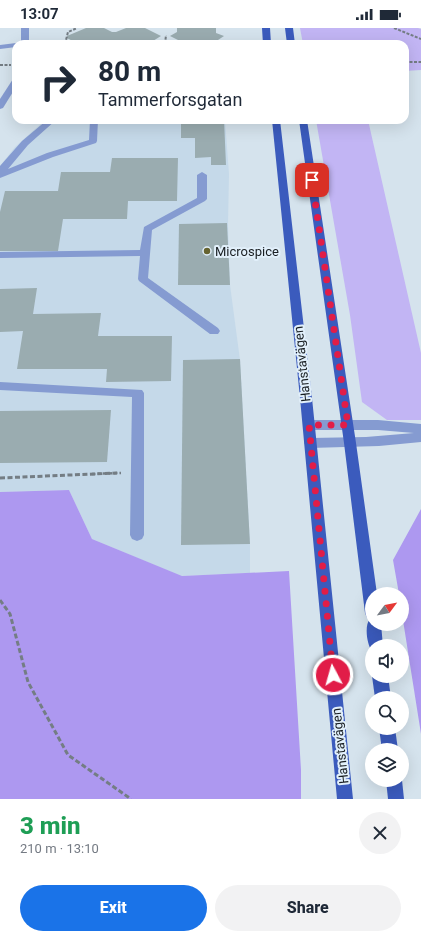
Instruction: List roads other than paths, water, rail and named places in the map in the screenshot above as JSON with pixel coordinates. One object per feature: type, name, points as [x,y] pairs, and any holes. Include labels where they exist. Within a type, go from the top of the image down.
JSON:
[{"type":"main road","points":[[266,28],[267,40]]},
{"type":"main road","points":[[289,28],[290,40]]},
{"type":"main road","name":"Hanstavägen","points":[[276,124],[309,425],[345,799]]},
{"type":"main road","points":[[304,124],[348,425],[369,587]]},
{"type":"main road","points":[[395,787],[396,799]]},
{"type":"street","points":[[25,40],[26,28]]},
{"type":"street","points":[[0,47],[12,46]]},
{"type":"street","points":[[0,106],[12,86]]},
{"type":"street","points":[[0,174],[25,143],[47,124]]},
{"type":"street","points":[[0,174],[93,141],[94,124]]},
{"type":"street","points":[[202,175],[202,199],[147,229],[143,279],[214,331]]},
{"type":"street","points":[[0,256],[145,253]]},
{"type":"street","points":[[0,386],[138,393],[137,535]]},
{"type":"street","points":[[309,425],[378,425],[421,429]]},
{"type":"street","points":[[310,443],[350,443],[403,440],[421,437]]},
{"type":"place","name":"Microspice","points":[[207,251]]}]
